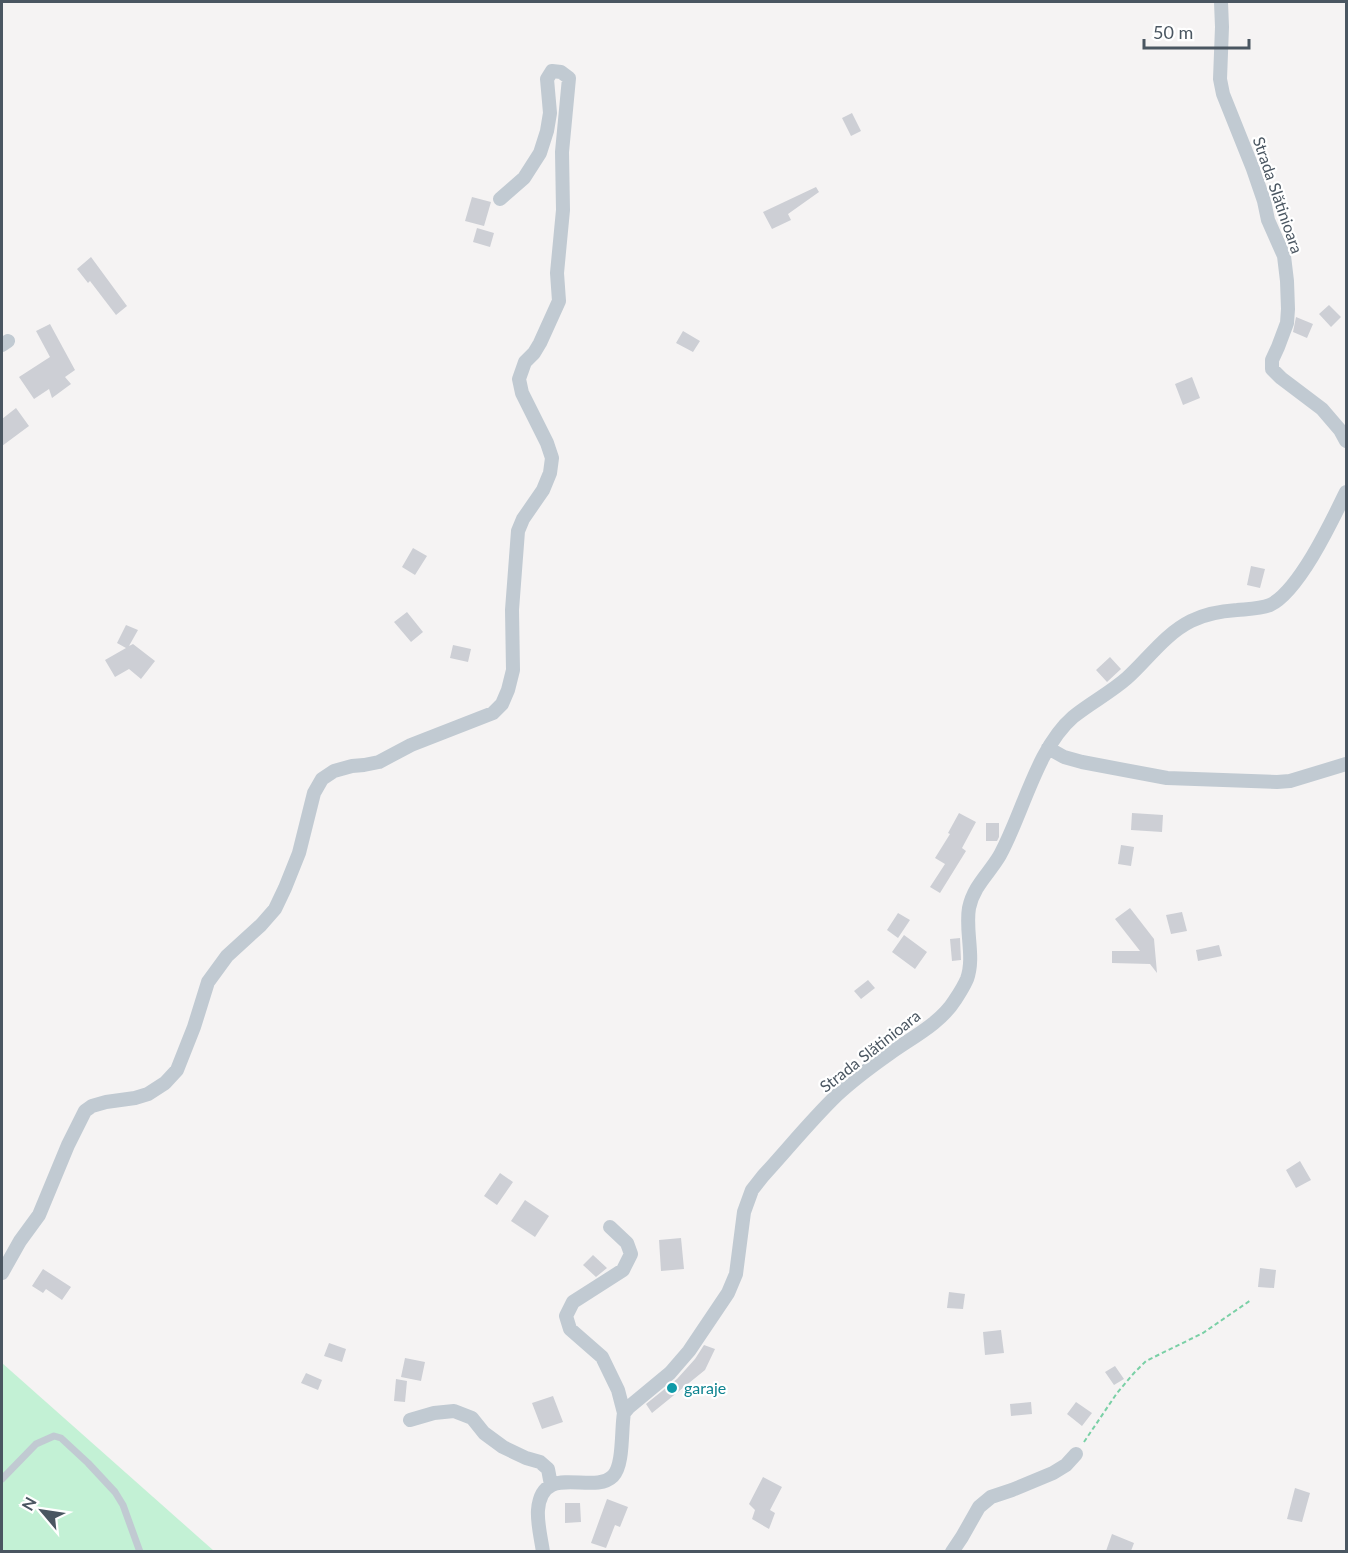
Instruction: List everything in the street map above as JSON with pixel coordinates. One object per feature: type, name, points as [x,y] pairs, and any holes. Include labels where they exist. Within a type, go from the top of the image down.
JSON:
[{"type":"street","name":"Strada Slătinioara","points":[[1221,2],[1220,79],[1223,94],[1253,169],[1268,220],[1284,256],[1287,281],[1287,322],[1272,360],[1272,369],[1322,409],[1347,441]]},
{"type":"street","points":[[2,1273],[20,1241],[39,1215],[85,1111],[92,1106],[106,1102],[148,1094],[165,1083],[177,1070],[208,982],[227,956],[275,909],[299,853],[314,793],[322,779],[334,771],[379,762],[411,745],[493,713],[508,690],[513,670],[512,610],[518,531],[523,519],[543,490],[550,473],[552,458],[522,393],[519,379],[525,362],[540,343],[559,301],[557,273],[563,210],[562,152],[569,78],[561,72],[552,71],[547,79],[550,113],[540,153],[524,178],[500,199]]},
{"type":"street","name":"Strada Slătinioara","points":[[624,1413],[670,1373],[689,1352],[728,1293],[736,1274],[744,1212],[752,1190],[763,1176],[837,1095],[889,1054],[916,1037],[953,1003],[967,979],[970,958],[969,911],[973,895],[998,858],[1048,748],[1058,733],[1073,717],[1126,679],[1171,634],[1191,621],[1212,613],[1270,605],[1286,593],[1305,568],[1347,492]]},
{"type":"street","points":[[1048,748],[1064,757],[1082,762],[1167,778],[1284,781],[1347,764]]},
{"type":"street","points":[[543,1551],[538,1510],[542,1495],[551,1485],[560,1482],[601,1483],[613,1476],[619,1465],[624,1413],[618,1390],[602,1358],[570,1329],[566,1316],[573,1302],[623,1270],[631,1254],[627,1243],[610,1227]]},
{"type":"street","points":[[410,1420],[434,1413],[454,1411],[472,1418],[484,1433],[503,1447],[540,1462],[548,1469],[551,1485]]},
{"type":"street","points":[[958,1551],[979,1508],[991,1497],[1053,1473],[1066,1465],[1076,1454]]},
{"type":"lane","points":[[2,1479],[36,1444],[54,1436],[61,1438],[115,1492],[123,1505],[140,1551]]},
{"type":"path","points":[[1076,1454],[1117,1393],[1146,1361],[1203,1333],[1251,1300]]},
{"type":"green space","points":[[2,1363],[214,1551],[2,1551]]},
{"type":"building","points":[[852,113],[861,131],[851,136],[842,118]]},
{"type":"building","points":[[816,187],[819,192],[788,214],[791,220],[772,229],[763,212]]},
{"type":"building","points":[[472,197],[491,202],[484,226],[465,221]]},
{"type":"building","points":[[477,228],[494,233],[490,247],[473,242]]},
{"type":"building","points":[[91,257],[127,306],[116,315],[90,281],[88,283],[77,269]]},
{"type":"building","points":[[1329,305],[1341,317],[1331,327],[1319,314]]},
{"type":"building","points":[[1296,317],[1313,324],[1307,338],[1293,332]]},
{"type":"building","points":[[50,324],[75,370],[65,377],[71,384],[52,398],[49,389],[34,399],[19,377],[50,357],[36,331]]},
{"type":"building","points":[[683,331],[700,341],[693,352],[676,343]]},
{"type":"building","points":[[1192,377],[1200,398],[1183,405],[1175,384]]},
{"type":"building","points":[[16,408],[29,426],[2,446],[2,419]]},
{"type":"building","points":[[413,548],[427,556],[415,575],[402,567]]},
{"type":"building","points":[[1251,566],[1265,569],[1260,588],[1247,585]]},
{"type":"building","points":[[407,612],[423,632],[411,642],[394,622]]},
{"type":"building","points":[[126,625],[138,630],[129,646],[133,644],[155,661],[141,679],[129,669],[115,677],[105,660],[126,648],[117,643]]},
{"type":"building","points":[[453,645],[471,649],[468,662],[450,658]]},
{"type":"building","points":[[1110,657],[1121,669],[1107,682],[1096,670]]},
{"type":"building","points":[[959,813],[976,822],[962,848],[966,851],[940,893],[930,887],[945,864],[935,858],[950,834],[948,833]]},
{"type":"building","points":[[1132,813],[1163,815],[1162,832],[1131,830]]},
{"type":"building","points":[[986,823],[999,823],[997,841],[986,841]]},
{"type":"building","points":[[1121,845],[1134,847],[1131,866],[1118,864]]},
{"type":"building","points":[[1130,908],[1154,939],[1157,973],[1150,964],[1112,963],[1112,951],[1140,951],[1115,919]]},
{"type":"building","points":[[1182,912],[1187,931],[1171,934],[1166,915]]},
{"type":"building","points":[[898,913],[910,920],[898,938],[887,930]]},
{"type":"building","points":[[904,935],[927,952],[915,969],[892,952]]},
{"type":"building","points":[[960,938],[961,960],[952,961],[950,939]]},
{"type":"building","points":[[1219,945],[1222,956],[1198,961],[1196,950]]},
{"type":"building","points":[[868,980],[875,988],[861,999],[854,991]]},
{"type":"building","points":[[1300,1161],[1311,1180],[1296,1188],[1286,1170]]},
{"type":"building","points":[[500,1173],[513,1182],[497,1205],[484,1196]]},
{"type":"building","points":[[525,1200],[549,1216],[535,1237],[511,1221]]},
{"type":"building","points":[[681,1238],[684,1269],[661,1271],[659,1240]]},
{"type":"building","points":[[593,1255],[607,1268],[596,1277],[583,1265]]},
{"type":"building","points":[[1260,1268],[1276,1270],[1274,1288],[1258,1287]]},
{"type":"building","points":[[43,1269],[71,1287],[62,1300],[46,1289],[43,1293],[32,1286]]},
{"type":"building","points":[[949,1292],[965,1294],[963,1309],[947,1308]]},
{"type":"building","points":[[1001,1330],[1004,1353],[985,1355],[983,1332]]},
{"type":"building","points":[[329,1343],[346,1349],[342,1362],[324,1356]]},
{"type":"building","name":"garaje","points":[[704,1345],[715,1349],[705,1370],[652,1413],[646,1404],[677,1379]]},
{"type":"building","points":[[405,1358],[425,1362],[421,1381],[401,1377]]},
{"type":"building","points":[[1115,1366],[1124,1379],[1114,1385],[1105,1372]]},
{"type":"building","points":[[306,1373],[322,1380],[318,1390],[301,1383]]},
{"type":"building","points":[[396,1379],[407,1381],[405,1402],[394,1401]]},
{"type":"building","points":[[553,1396],[563,1422],[542,1429],[532,1403]]},
{"type":"building","points":[[1031,1402],[1032,1414],[1011,1416],[1010,1404]]},
{"type":"building","points":[[1076,1402],[1092,1413],[1082,1426],[1067,1414]]},
{"type":"building","points":[[763,1477],[782,1487],[770,1510],[775,1513],[769,1529],[752,1519],[755,1510],[749,1504]]},
{"type":"building","points":[[1295,1488],[1310,1493],[1302,1522],[1287,1519]]},
{"type":"building","points":[[607,1499],[628,1507],[620,1527],[615,1525],[606,1548],[591,1543]]},
{"type":"building","points":[[565,1503],[580,1503],[581,1522],[565,1523]]},
{"type":"building","points":[[1112,1534],[1134,1543],[1131,1551],[1106,1551]]},
{"type":"place","name":"garaje","points":[[672,1388]]}]
